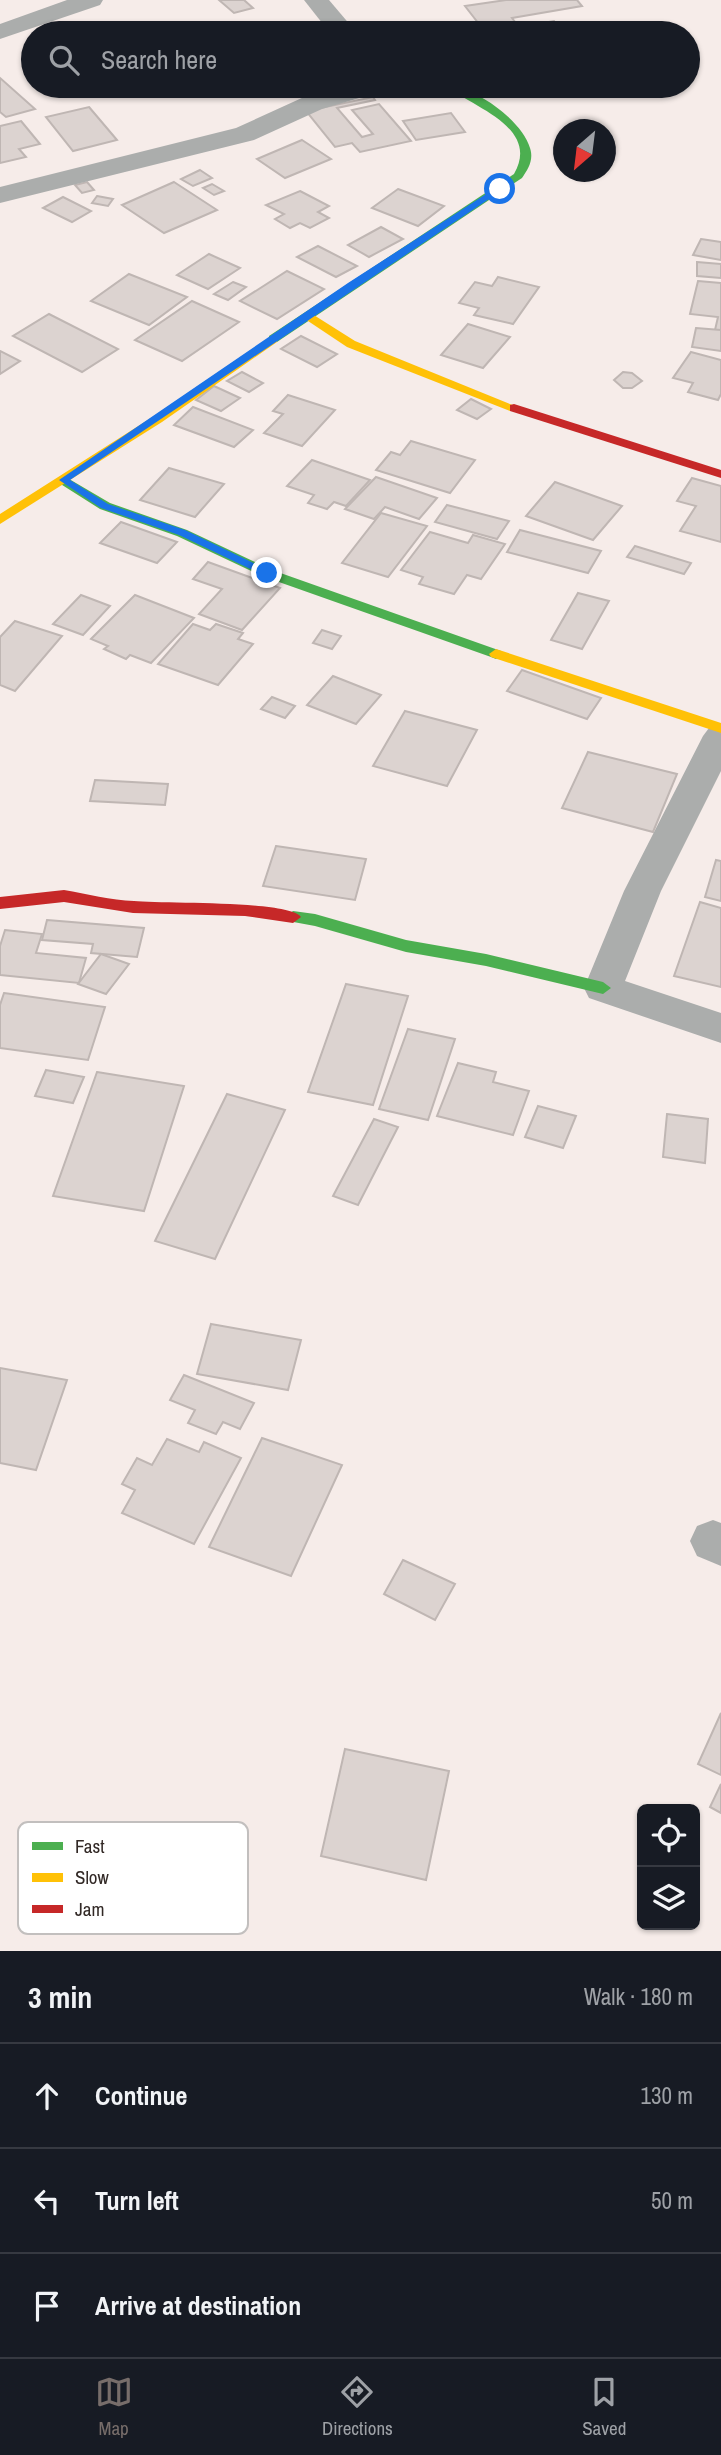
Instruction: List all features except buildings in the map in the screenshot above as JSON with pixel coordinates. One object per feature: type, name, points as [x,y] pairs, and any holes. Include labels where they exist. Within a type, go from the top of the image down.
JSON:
[{"type":"street","points":[[31,21],[91,0]]},
{"type":"street","points":[[316,0],[332,21]]},
{"type":"street","points":[[0,32],[21,25]]},
{"type":"street","points":[[0,195],[245,134],[313,103],[331,98]]},
{"type":"street","points":[[0,520],[309,316],[351,285],[509,183],[526,168],[529,161],[526,146],[515,130],[475,98]]},
{"type":"street","points":[[309,316],[320,327],[347,342],[453,387],[721,473]]},
{"type":"street","points":[[64,480],[104,506],[182,533],[267,573],[420,629],[721,728]]},
{"type":"street","points":[[603,988],[618,944],[647,880],[721,736]]},
{"type":"street","points":[[0,902],[64,896],[133,907],[245,910],[303,919],[406,946],[485,960],[603,988],[721,1028]]},
{"type":"traffic: fast","points":[[273,339],[518,176],[526,163],[525,149],[519,135],[493,110],[474,98]]},
{"type":"traffic: fast","points":[[64,480],[105,506],[182,533],[267,573],[496,654]]},
{"type":"traffic: fast","points":[[293,917],[315,920],[406,946],[486,960],[603,988]]},
{"type":"traffic: slow","points":[[309,316],[351,344],[514,408]]},
{"type":"traffic: slow","points":[[0,520],[158,419],[273,339]]},
{"type":"traffic: slow","points":[[496,654],[721,728]]},
{"type":"traffic: jam","points":[[514,408],[721,474]]},
{"type":"traffic: jam","points":[[0,903],[64,896],[133,907],[245,910],[293,917]]},
{"type":"route","points":[[267,573],[182,533],[104,506],[64,480],[158,419],[351,285],[500,189]]}]
